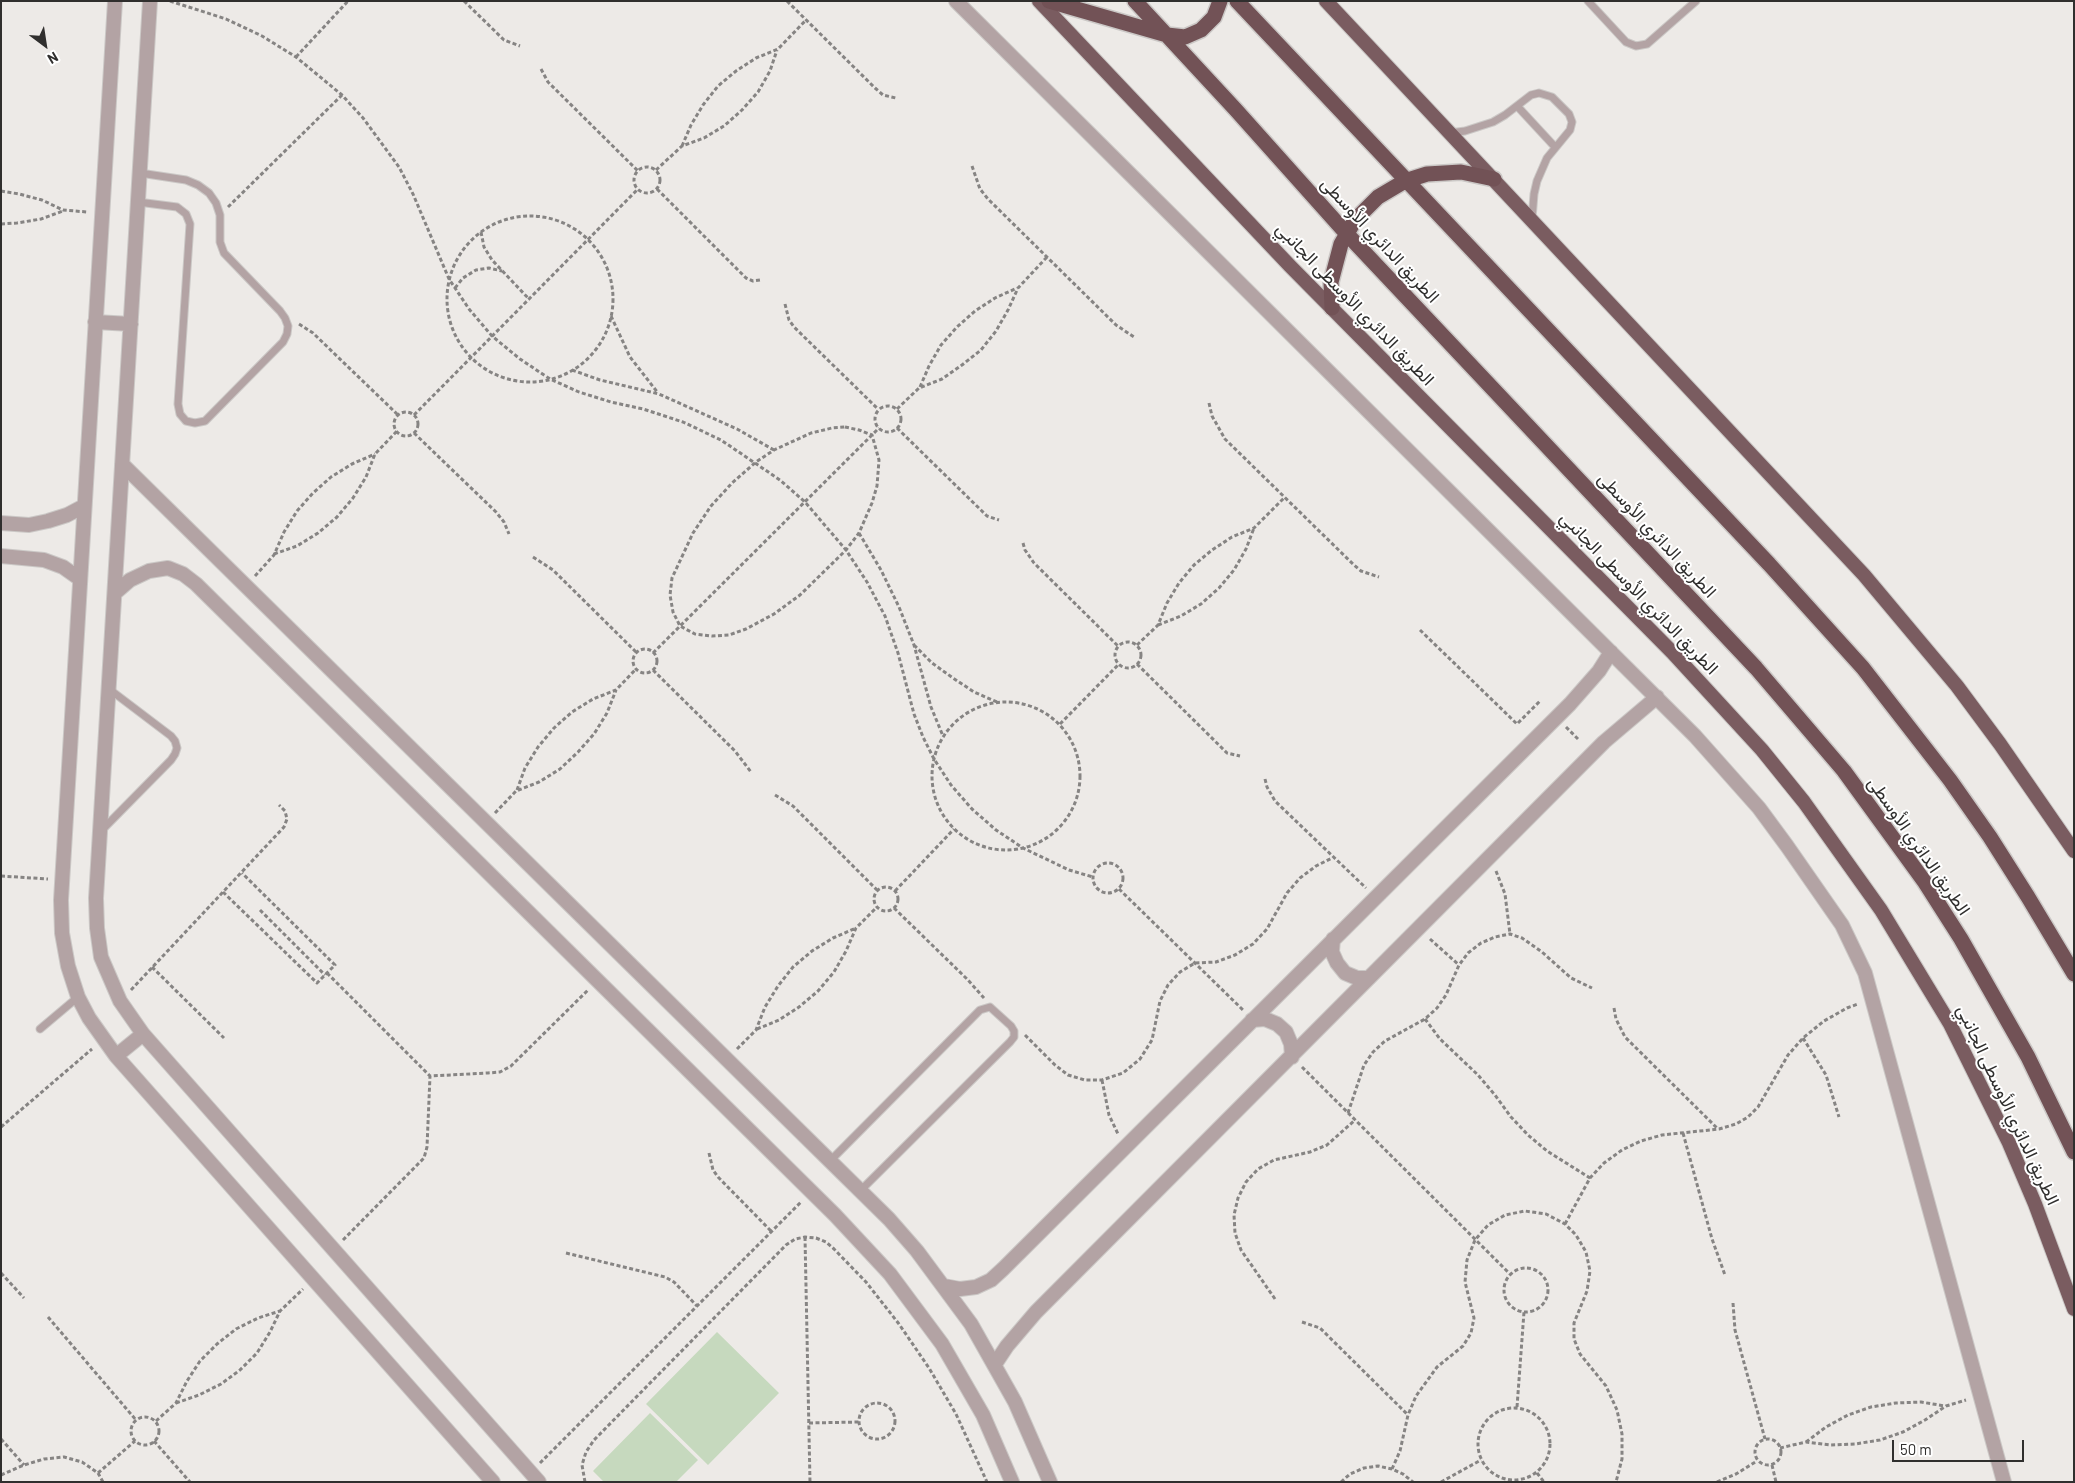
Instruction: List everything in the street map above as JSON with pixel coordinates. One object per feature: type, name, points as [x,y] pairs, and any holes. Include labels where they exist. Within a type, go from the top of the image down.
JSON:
[{"type":"highway","name":"الطريق الدائري الأوسطى الجانبي","points":[[1039,1],[1332,308],[1718,700],[1762,750],[1838,848],[1917,966],[1980,1082],[2035,1204],[2074,1309]]},
{"type":"highway","points":[[1049,1],[1166,35],[1185,37],[1201,30],[1214,17],[1220,1]]},
{"type":"highway","name":"الطريق الدائري الأوسطى","points":[[1135,1],[1346,233],[1756,668],[1844,771],[1913,866],[1961,939],[2028,1057],[2074,1152]]},
{"type":"highway","points":[[1236,1],[1775,570],[1863,668],[1945,773],[1990,837],[2074,974]]},
{"type":"highway","points":[[1326,1],[1815,521],[1905,623],[2000,744],[2074,851]]},
{"type":"highway","points":[[1332,308],[1333,269],[1346,233],[1378,197],[1405,181],[1427,174],[1450,172],[1494,179]]},
{"type":"street","points":[[115,1],[62,880],[62,933],[68,966],[78,997],[102,1040],[493,1482]]},
{"type":"street","points":[[150,1],[96,898],[97,928],[102,957],[120,1001],[143,1034],[535,1477]]},
{"type":"street","points":[[956,1],[1270,315],[1657,697],[1759,808],[1793,854],[1842,925],[1858,956],[1874,999],[2004,1482]]},
{"type":"street","points":[[96,322],[131,324]]},
{"type":"street","points":[[122,464],[727,1059],[912,1245],[944,1286],[995,1364],[1019,1410],[1050,1482]]},
{"type":"street","points":[[1,523],[29,525],[67,515],[84,506]]},
{"type":"street","points":[[1,556],[44,560],[63,568],[80,579]]},
{"type":"street","points":[[115,593],[130,580],[149,571],[168,568],[183,574],[203,591],[812,1192],[890,1274],[942,1344],[983,1415],[1012,1482]]},
{"type":"street","points":[[944,1286],[960,1289],[976,1287],[991,1280],[1570,704],[1599,671],[1611,652]]},
{"type":"street","points":[[995,1364],[1007,1346],[1036,1312],[1604,742],[1657,697]]},
{"type":"street","points":[[1333,939],[1332,952],[1337,963],[1345,973],[1357,978],[1369,978]]},
{"type":"street","points":[[1252,1020],[1265,1019],[1277,1024],[1286,1032],[1291,1044],[1292,1057]]},
{"type":"street","points":[[116,1056],[143,1034]]},
{"type":"lane","points":[[1588,1],[1626,42],[1636,46],[1647,44],[1696,1]]},
{"type":"lane","points":[[1450,132],[1465,131],[1486,124],[1518,107],[1531,96],[1544,93],[1552,97],[1569,114],[1572,122],[1570,130],[1555,147],[1537,181],[1532,219]]},
{"type":"lane","points":[[1518,107],[1555,147]]},
{"type":"lane","points":[[138,202],[177,207],[186,214],[190,224],[178,404],[180,414],[186,421],[195,423],[205,421],[283,342],[288,326],[286,318],[224,253],[220,242],[220,216],[216,203],[208,193],[198,185],[186,180],[140,173]]},
{"type":"lane","points":[[100,832],[171,760],[177,748],[176,741],[171,736],[109,689]]},
{"type":"lane","points":[[40,1029],[78,997]]},
{"type":"lane","points":[[830,1161],[980,1010],[990,1007],[1011,1026],[1014,1031],[1014,1037],[1010,1042],[860,1191]]},
{"type":"path","points":[[170,1],[226,19],[262,36],[296,57],[342,95],[363,118],[399,167],[416,200],[449,279],[469,309],[492,336],[520,359],[550,379],[580,392],[683,422],[721,440],[756,462],[805,502],[846,550],[867,582],[885,616],[898,652],[914,714],[934,759],[951,785],[972,809],[996,830],[1023,848],[1069,870],[1093,877]]},
{"type":"path","points":[[296,57],[348,1]]},
{"type":"path","points":[[464,1],[504,40],[520,46]]},
{"type":"path","points":[[787,1],[875,88],[883,95],[896,98]]},
{"type":"path","points":[[682,146],[703,104],[718,86],[756,58],[778,49],[806,20]]},
{"type":"path","points":[[656,170],[682,146],[704,138],[724,126],[742,110],[758,92],[770,71],[778,49]]},
{"type":"path","points":[[542,68],[548,82],[638,171]]},
{"type":"path","points":[[220,216],[342,95]]},
{"type":"path","points":[[972,166],[980,189],[988,199],[1116,326],[1134,337]]},
{"type":"path","points":[[644,167],[656,170],[660,180],[657,189],[651,192],[644,192],[638,189],[634,183],[634,176],[638,171],[644,167]]},
{"type":"path","points":[[414,415],[638,189]]},
{"type":"path","points":[[657,189],[741,273],[753,280],[760,280]]},
{"type":"path","points":[[1,191],[42,200],[63,210],[102,213]]},
{"type":"path","points":[[1,224],[41,218],[63,210]]},
{"type":"path","points":[[536,216],[555,219],[573,227],[588,239],[601,256],[610,275],[613,296],[611,316],[603,338],[590,356],[572,370],[550,379],[529,382],[508,379],[488,370],[471,358],[454,335],[450,322],[447,294],[449,279],[455,262],[466,245],[480,232],[498,222],[516,217],[536,216]]},
{"type":"path","points":[[480,232],[484,247],[492,260],[529,299]]},
{"type":"path","points":[[897,409],[919,388],[942,378],[962,366],[981,350],[996,331],[1018,288],[1047,257]]},
{"type":"path","points":[[455,288],[463,278],[476,270],[490,268],[502,272]]},
{"type":"path","points":[[919,388],[941,345],[957,327],[975,311],[996,298],[1018,288]]},
{"type":"path","points":[[785,304],[789,320],[794,327],[878,409]]},
{"type":"path","points":[[611,316],[630,357],[659,394]]},
{"type":"path","points":[[286,318],[300,324],[312,333],[398,415]]},
{"type":"path","points":[[572,370],[600,380],[659,394],[729,425],[774,450]]},
{"type":"path","points":[[1209,403],[1212,416],[1225,438],[1354,565],[1361,571],[1379,577]]},
{"type":"path","points":[[884,406],[891,406],[897,409],[901,418],[897,428],[892,431],[885,431],[879,428],[875,422],[878,409],[884,406]]},
{"type":"path","points":[[406,412],[414,415],[418,420],[418,427],[414,433],[405,436],[397,431],[394,423],[398,415],[406,412]]},
{"type":"path","points":[[832,428],[852,428],[872,436],[879,460],[878,479],[872,503],[859,533],[846,550],[800,595],[774,614],[746,629],[729,635],[712,636],[695,634],[680,626],[672,612],[670,594],[672,578],[693,533],[711,506],[732,483],[756,462],[774,450],[811,433],[832,428]]},
{"type":"path","points":[[653,653],[879,428]]},
{"type":"path","points":[[897,428],[987,516],[999,520]]},
{"type":"path","points":[[246,585],[274,555],[284,532],[297,511],[313,493],[338,472],[375,454],[397,431]]},
{"type":"path","points":[[414,433],[496,512],[504,522],[509,534]]},
{"type":"path","points":[[274,555],[297,546],[337,517],[353,498],[366,477],[375,454]]},
{"type":"path","points":[[1137,645],[1158,625],[1175,590],[1194,565],[1232,537],[1254,528],[1285,497]]},
{"type":"path","points":[[1158,625],[1181,616],[1201,604],[1219,588],[1234,570],[1246,549],[1254,528]]},
{"type":"path","points":[[859,533],[884,578],[914,645],[931,707],[943,736]]},
{"type":"path","points":[[1023,543],[1025,550],[1034,563],[1118,646]]},
{"type":"path","points":[[533,557],[553,570],[637,652]]},
{"type":"path","points":[[1420,630],[1517,724],[1540,701]]},
{"type":"path","points":[[1124,642],[1131,642],[1137,645],[1141,654],[1137,664],[1125,668],[1119,664],[1115,658],[1118,646],[1124,642]]},
{"type":"path","points":[[914,645],[932,663],[952,678],[974,692],[998,702]]},
{"type":"path","points":[[645,649],[653,653],[657,658],[657,665],[653,670],[644,673],[636,670],[633,661],[637,652],[645,649]]},
{"type":"path","points":[[1060,724],[1119,664]]},
{"type":"path","points":[[1137,664],[1227,753],[1240,756]]},
{"type":"path","points":[[516,791],[539,782],[578,752],[594,734],[616,690],[636,670]]},
{"type":"path","points":[[653,670],[735,752],[751,772]]},
{"type":"path","points":[[486,822],[516,791],[538,747],[554,728],[593,699],[616,690]]},
{"type":"path","points":[[998,702],[1021,703],[1042,711],[1060,724],[1073,743],[1080,764],[1080,786],[1074,808],[1061,826],[1044,840],[1023,848],[1004,850],[986,848],[968,840],[954,829],[942,814],[934,797],[932,778],[934,759],[943,736],[953,723],[967,713],[982,706],[998,702]]},
{"type":"path","points":[[1566,727],[1578,739]]},
{"type":"path","points":[[1265,780],[1275,801],[1375,898]]},
{"type":"path","points":[[775,795],[793,806],[877,890]]},
{"type":"path","points":[[120,1001],[284,828],[287,819],[285,811],[280,805]]},
{"type":"path","points":[[895,891],[954,829]]},
{"type":"path","points":[[1014,1031],[1026,1036],[1055,1065],[1068,1075],[1085,1080],[1102,1080],[1123,1073],[1140,1059],[1152,1040],[1160,1001],[1168,985],[1180,972],[1195,963],[1216,962],[1235,955],[1253,944],[1267,929],[1287,893],[1300,878],[1316,866],[1334,857]]},
{"type":"path","points":[[1490,857],[1504,894],[1510,934]]},
{"type":"path","points":[[1110,863],[1118,866],[1123,873],[1120,889],[1113,893],[1099,890],[1094,884],[1093,877],[1096,869],[1102,864],[1110,863]]},
{"type":"path","points":[[223,892],[317,983],[335,965],[242,873]]},
{"type":"path","points":[[1,876],[62,880]]},
{"type":"path","points":[[886,887],[895,891],[898,897],[894,908],[885,911],[877,907],[874,899],[877,890],[886,887]]},
{"type":"path","points":[[1120,889],[1252,1020]]},
{"type":"path","points":[[756,1030],[765,1007],[793,967],[812,951],[833,938],[856,928],[877,907]]},
{"type":"path","points":[[894,908],[975,988],[990,1007]]},
{"type":"path","points":[[260,910],[430,1076],[488,1074],[500,1072],[511,1066],[597,981]]},
{"type":"path","points":[[1422,925],[1432,941],[1459,965]]},
{"type":"path","points":[[727,1059],[756,1030],[800,1007],[818,991],[834,972],[856,928]]},
{"type":"path","points":[[1348,1113],[1364,1065],[1373,1052],[1385,1041],[1424,1019],[1446,995],[1459,965],[1468,953],[1481,943],[1495,937],[1510,934],[1532,944],[1571,978],[1584,986],[1592,988]]},
{"type":"path","points":[[152,967],[224,1038]]},
{"type":"path","points":[[1565,1224],[1590,1178],[1604,1163],[1622,1150],[1641,1141],[1662,1135],[1718,1129],[1736,1124],[1748,1117],[1758,1107],[1788,1055],[1803,1038],[1824,1021],[1847,1008],[1874,999]]},
{"type":"path","points":[[1614,1008],[1616,1019],[1625,1037],[1718,1129]]},
{"type":"path","points":[[1424,1019],[1440,1039],[1496,1095],[1511,1117],[1528,1135],[1554,1156],[1590,1178]]},
{"type":"path","points":[[1803,1038],[1826,1076],[1838,1117]]},
{"type":"path","points":[[1,1126],[102,1040]]},
{"type":"path","points":[[1292,1057],[1511,1275]]},
{"type":"path","points":[[333,1249],[424,1158],[427,1148],[430,1076]]},
{"type":"path","points":[[1102,1080],[1108,1115],[1126,1146]]},
{"type":"path","points":[[1275,1299],[1241,1250],[1234,1224],[1238,1198],[1246,1182],[1258,1169],[1274,1160],[1310,1152],[1327,1145],[1355,1120]]},
{"type":"path","points":[[1683,1133],[1714,1246],[1724,1275]]},
{"type":"path","points":[[709,1153],[713,1170],[772,1232]]},
{"type":"path","points":[[535,1477],[697,1306],[812,1192]]},
{"type":"path","points":[[1392,1468],[1400,1451],[1408,1415],[1416,1396],[1425,1381],[1437,1367],[1464,1346],[1472,1333],[1474,1318],[1465,1282],[1467,1260],[1475,1240],[1488,1225],[1505,1215],[1525,1211],[1546,1214],[1565,1224],[1576,1235],[1586,1252],[1590,1271],[1587,1291],[1574,1324],[1574,1339],[1580,1354],[1606,1386],[1617,1410],[1622,1442],[1622,1459],[1616,1482]]},
{"type":"path","points":[[805,1237],[810,1482]]},
{"type":"path","points":[[585,1482],[582,1465],[586,1452],[594,1440],[786,1245],[805,1237],[816,1238],[826,1242],[834,1249],[866,1282],[899,1324],[929,1368],[956,1414],[986,1482]]},
{"type":"path","points":[[566,1253],[670,1279],[697,1306]]},
{"type":"path","points":[[1517,1270],[1533,1270],[1540,1273],[1548,1287],[1545,1303],[1532,1312],[1516,1310],[1506,1298],[1504,1290],[1506,1282],[1511,1275],[1517,1270]]},
{"type":"path","points":[[1,1272],[24,1298]]},
{"type":"path","points":[[156,1421],[176,1403],[214,1388],[240,1370],[257,1353],[280,1311],[313,1279]]},
{"type":"path","points":[[1733,1303],[1734,1330],[1765,1439]]},
{"type":"path","points":[[176,1403],[186,1381],[200,1361],[217,1344],[258,1318],[280,1311]]},
{"type":"path","points":[[1517,1407],[1524,1312]]},
{"type":"path","points":[[48,1317],[136,1420]]},
{"type":"path","points":[[1302,1322],[1320,1328],[1408,1415]]},
{"type":"path","points":[[1780,1448],[1806,1442],[1830,1445],[1880,1440],[1911,1428],[1946,1406],[1981,1397]]},
{"type":"path","points":[[1806,1442],[1840,1419],[1871,1407],[1921,1402],[1946,1406]]},
{"type":"path","points":[[871,1403],[886,1404],[896,1416],[893,1431],[888,1436],[880,1439],[872,1439],[865,1435],[860,1429],[859,1422],[860,1414],[871,1403]]},
{"type":"path","points":[[1517,1407],[1529,1410],[1539,1417],[1549,1433],[1550,1452],[1545,1463],[1537,1472],[1525,1479],[1512,1481],[1500,1478],[1489,1471],[1481,1460],[1477,1448],[1478,1435],[1483,1424],[1498,1411],[1517,1407]]},
{"type":"path","points":[[134,1441],[131,1430],[136,1420],[146,1417],[156,1421]]},
{"type":"path","points":[[134,1441],[144,1445],[154,1441],[159,1432],[156,1421]]},
{"type":"path","points":[[809,1424],[859,1422]]},
{"type":"path","points":[[1,1439],[24,1464]]},
{"type":"path","points":[[1765,1439],[1777,1442],[1780,1448],[1780,1458],[1772,1465],[1766,1466],[1757,1461],[1754,1450],[1756,1445],[1765,1439]]},
{"type":"path","points":[[98,1473],[134,1441]]},
{"type":"path","points":[[154,1441],[190,1482]]},
{"type":"path","points":[[1,1475],[24,1464],[64,1457],[82,1462],[98,1473],[103,1482]]},
{"type":"path","points":[[1442,1482],[1481,1460]]},
{"type":"path","points":[[1717,1482],[1736,1474],[1757,1461]]},
{"type":"path","points":[[1772,1465],[1776,1482]]},
{"type":"path","points":[[1341,1482],[1350,1474],[1364,1468],[1378,1466],[1392,1468],[1404,1474],[1413,1482]]},
{"type":"path","points":[[1537,1472],[1544,1482]]},
{"type":"green space","points":[[717,1332],[779,1393],[708,1465],[646,1404]]},
{"type":"green space","points":[[650,1413],[698,1460],[676,1482],[604,1482],[593,1471]]}]
